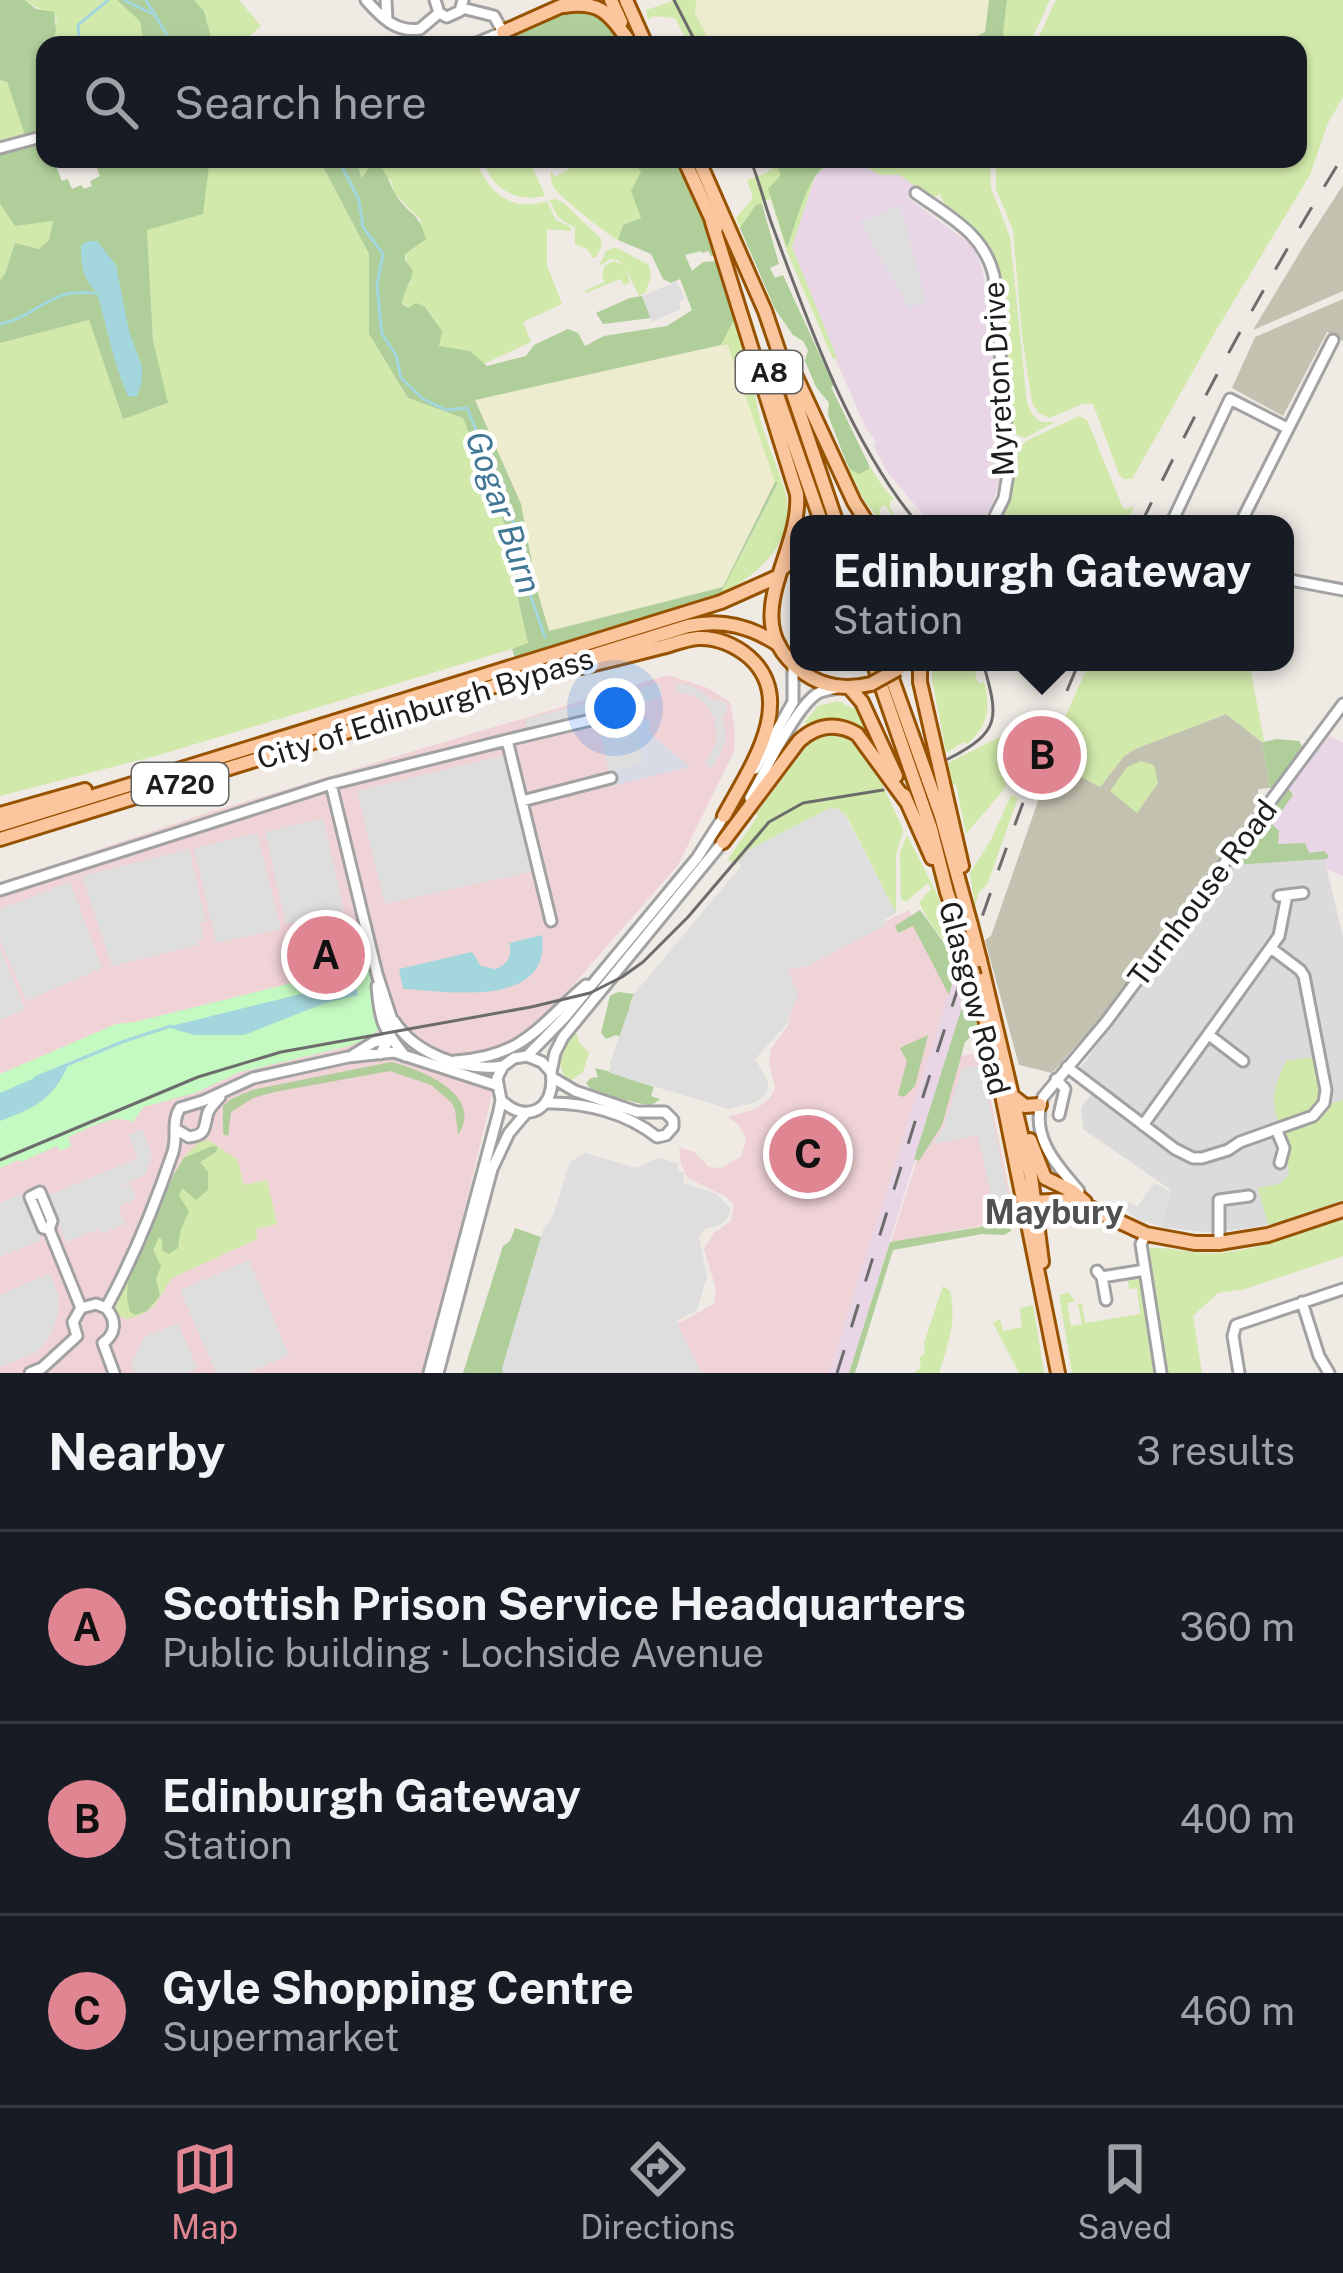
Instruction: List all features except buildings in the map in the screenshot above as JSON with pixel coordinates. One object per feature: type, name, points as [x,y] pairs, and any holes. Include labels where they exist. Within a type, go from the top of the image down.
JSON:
[{"type":"main road","points":[[611,0],[627,36]]},
{"type":"main road","points":[[626,0],[642,36]]},
{"type":"main road","points":[[503,32],[569,3],[586,2],[601,8],[624,36]]},
{"type":"main road","name":"A8","points":[[688,168],[759,344],[819,515]]},
{"type":"main road","name":"A8","points":[[702,168],[765,310],[834,515]]},
{"type":"main road","points":[[712,221],[797,494],[796,515]]},
{"type":"main road","points":[[765,310],[863,515]]},
{"type":"main road","points":[[790,540],[777,576],[771,618],[779,645],[790,660]]},
{"type":"main road","points":[[777,576],[790,563]]},
{"type":"main road","name":"City of Edinburgh Bypass","points":[[0,825],[721,602],[777,576]]},
{"type":"main road","name":"City of Edinburgh Bypass","points":[[0,838],[701,623],[749,628],[779,645]]},
{"type":"main road","name":"A720","points":[[522,678],[691,639],[710,638],[739,649],[764,675],[772,705],[758,749],[724,816]]},
{"type":"main road","points":[[803,671],[817,681],[844,687],[872,684],[888,671]]},
{"type":"main road","name":"Glasgow Road","points":[[876,671],[932,829],[965,943],[1029,1201]]},
{"type":"main road","name":"Glasgow Road","points":[[898,671],[970,920],[1017,1113],[1058,1373]]},
{"type":"main road","points":[[920,671],[954,820],[970,920]]},
{"type":"main road","points":[[844,687],[860,700],[873,724],[947,892]]},
{"type":"main road","points":[[724,842],[799,741],[823,727],[847,728],[857,734],[906,801]]},
{"type":"main road","name":"A720","points":[[0,814],[186,767]]},
{"type":"main road","points":[[1012,1092],[1020,1104],[1040,1105]]},
{"type":"main road","points":[[1017,1113],[1045,1178],[1073,1200],[1146,1234],[1219,1243],[1268,1234],[1343,1210]]},
{"type":"main road","points":[[1029,1201],[1061,1187]]},
{"type":"street","points":[[366,0],[401,30],[426,26],[439,13]]},
{"type":"street","points":[[386,0],[387,20]]},
{"type":"street","points":[[435,0],[439,13]]},
{"type":"street","points":[[439,13],[451,17],[463,4],[494,16],[503,32],[493,36]]},
{"type":"street","points":[[0,148],[36,138]]},
{"type":"street","name":"Myreton Drive","points":[[916,193],[974,236],[990,259],[1010,468],[996,515]]},
{"type":"street","points":[[1244,515],[1334,340]]},
{"type":"street","points":[[1175,515],[1230,399],[1287,428]]},
{"type":"street","points":[[1294,582],[1343,590]]},
{"type":"street","points":[[526,1056],[566,1016],[697,858],[764,757],[793,702],[793,671]]},
{"type":"street","points":[[546,1103],[555,1053],[563,1037],[724,842],[795,720],[818,693],[844,687]]},
{"type":"street","name":"Turnhouse Road","points":[[1040,1105],[1343,704]]},
{"type":"street","points":[[0,890],[331,784],[624,712],[634,715]]},
{"type":"street","points":[[507,740],[547,877],[551,921]]},
{"type":"street","points":[[527,799],[611,778]]},
{"type":"street","points":[[331,784],[390,1038],[406,1056]]},
{"type":"street","points":[[1143,1125],[1271,948],[1281,931],[1283,896],[1303,892]]},
{"type":"street","points":[[1066,1066],[1184,1155],[1202,1158],[1312,1116],[1324,1103],[1326,1090],[1304,976],[1271,948]]},
{"type":"street","points":[[455,1061],[499,1054],[520,1044],[606,968]]},
{"type":"street","points":[[387,1020],[409,1042]]},
{"type":"street","points":[[374,1042],[387,1020]]},
{"type":"street","points":[[1209,1035],[1243,1061]]},
{"type":"street","points":[[348,1058],[390,1038],[474,1066],[503,1066]]},
{"type":"street","points":[[380,1054],[390,1038]]},
{"type":"street","points":[[106,1308],[168,1168],[176,1142],[174,1119],[186,1105],[253,1078],[394,1052],[496,1085]]},
{"type":"street","points":[[434,1373],[493,1169],[509,1132],[526,1113],[546,1103],[579,1104],[638,1122],[657,1137],[673,1127],[665,1112],[637,1112],[575,1091],[542,1062],[526,1056],[503,1066],[496,1085],[501,1100],[512,1110],[526,1113]]},
{"type":"street","points":[[1056,1079],[1065,1089],[1059,1115]]},
{"type":"street","points":[[168,1168],[206,1129],[207,1117],[224,1093]]},
{"type":"street","points":[[434,1373],[501,1100]]},
{"type":"street","points":[[194,1104],[207,1117]]},
{"type":"street","points":[[1040,1105],[1039,1132],[1061,1187],[1082,1194],[1088,1206]]},
{"type":"street","points":[[1276,1129],[1284,1148],[1280,1163]]},
{"type":"street","points":[[176,1130],[194,1137]]},
{"type":"street","points":[[1219,1243],[1220,1200],[1249,1196]]},
{"type":"street","points":[[49,1229],[81,1308]]},
{"type":"street","points":[[1146,1234],[1142,1244],[1161,1373]]},
{"type":"street","points":[[1106,1300],[1100,1274],[1145,1270]]},
{"type":"street","points":[[1239,1373],[1236,1325],[1343,1288]]},
{"type":"street","points":[[1302,1302],[1329,1373]]},
{"type":"street","points":[[96,1304],[112,1316],[111,1336],[103,1343],[88,1345],[76,1336],[73,1322],[81,1308],[96,1304]]},
{"type":"street","points":[[30,1373],[42,1368],[76,1336]]},
{"type":"street","points":[[103,1343],[114,1373]]},
{"type":"shaded area","points":[[696,0],[989,0],[985,32],[977,36],[706,36],[695,13]]},
{"type":"shaded area","points":[[822,168],[903,168],[923,182],[912,201],[969,243],[979,258],[1001,454],[999,481],[985,515],[923,515],[888,473],[874,447],[876,441],[866,429],[787,248],[814,174]]},
{"type":"shaded area","points":[[1343,185],[1343,291],[1253,330],[1308,239]]},
{"type":"shaded area","points":[[900,205],[926,301],[909,308],[860,222]]},
{"type":"shaded area","points":[[677,281],[685,299],[680,309],[652,322],[642,296]]},
{"type":"shaded area","points":[[1343,299],[1343,341],[1327,332],[1283,416],[1232,388],[1255,337]]},
{"type":"shaded area","points":[[728,344],[775,482],[723,587],[549,631],[474,399]]},
{"type":"shaded area","points":[[668,675],[708,688],[730,702],[734,752],[678,865],[498,1071],[425,1373],[0,1373],[0,883],[197,816]]},
{"type":"shaded area","points":[[659,683],[662,695],[624,712],[529,735],[525,720]]},
{"type":"shaded area","points":[[677,683],[693,686],[728,706],[723,720],[726,739],[711,769],[705,764],[715,745],[714,718],[695,696],[676,691]]},
{"type":"shaded area","points":[[1226,714],[1262,742],[1270,788],[1258,789],[1259,803],[1100,1019],[1052,1073],[1019,1065],[985,940],[991,936],[1052,761],[1100,787],[1135,749]]},
{"type":"shaded area","points":[[642,716],[652,725],[650,733],[690,767],[613,786],[609,772],[643,764],[635,726]]},
{"type":"shaded area","points":[[624,721],[635,726],[644,764],[609,772],[598,725]]},
{"type":"shaded area","points":[[1329,736],[1343,743],[1343,876],[1327,869],[1323,857],[1229,864]]},
{"type":"shaded area","points":[[506,755],[535,871],[385,904],[357,791]]},
{"type":"shaded area","points":[[830,808],[845,815],[896,913],[884,920],[886,925],[807,966],[788,970],[798,995],[786,1025],[755,1059],[768,1081],[767,1093],[756,1102],[729,1109],[610,1073],[634,994],[741,866],[738,862],[748,850]]},
{"type":"shaded area","points":[[323,818],[344,910],[286,924],[265,832]]},
{"type":"shaded area","points":[[257,833],[281,929],[216,943],[194,848]]},
{"type":"shaded area","points":[[189,849],[206,922],[200,923],[203,938],[199,945],[112,966],[82,876]]},
{"type":"shaded area","points":[[1324,857],[1343,937],[1343,1200],[1243,1229],[1203,1232],[1161,1227],[1171,1190],[1083,1129],[1081,1108],[1098,1084],[1081,1067],[1229,864]]},
{"type":"shaded area","points":[[70,882],[102,968],[26,1001],[0,939],[0,909]]},
{"type":"shaded area","points":[[909,910],[951,988],[829,1373],[700,1373],[675,1325],[714,1304],[716,1289],[704,1249],[714,1233],[731,1221],[734,1205],[688,1178],[679,1147],[694,1152],[709,1167],[721,1168],[741,1157],[746,1139],[728,1117],[756,1109],[775,1088],[771,1049],[788,1025],[794,996],[785,970]]},
{"type":"shaded area","points":[[0,947],[25,1009],[0,1020]]},
{"type":"shaded area","points":[[962,962],[968,988],[849,1373],[829,1373],[955,973]]},
{"type":"shaded area","points":[[981,1053],[1013,1209],[1008,1221],[891,1242],[921,1147],[959,1056]]},
{"type":"shaded area","points":[[976,1065],[982,1070],[995,1131],[1011,1212],[1007,1219],[991,1217],[978,1135],[933,1144],[943,1129],[962,1069]]},
{"type":"shaded area","points":[[142,1129],[152,1156],[145,1175],[113,1189],[130,1184],[136,1199],[118,1207],[125,1224],[66,1242],[47,1196],[138,1158],[128,1135]]},
{"type":"shaded area","points":[[585,1153],[636,1168],[659,1158],[679,1164],[677,1170],[685,1173],[683,1183],[717,1194],[731,1209],[727,1219],[699,1237],[707,1277],[697,1310],[676,1321],[702,1373],[503,1373],[544,1227],[552,1219],[570,1162]]},
{"type":"shaded area","points":[[1154,1183],[1170,1191],[1161,1226],[1138,1220],[1125,1208],[1129,1202],[1137,1207]]},
{"type":"shaded area","points":[[22,1194],[41,1240],[0,1257],[0,1203]]},
{"type":"shaded area","points":[[249,1260],[289,1355],[248,1373],[216,1373],[180,1290]]},
{"type":"shaded area","points":[[50,1273],[59,1310],[50,1337],[37,1352],[0,1367],[0,1295]]},
{"type":"shaded area","points":[[178,1323],[197,1368],[187,1373],[134,1373],[131,1365],[144,1337]]},
{"type":"green space","points":[[0,0],[25,0],[36,9],[54,12],[54,36],[36,36],[36,133],[25,135],[7,82],[0,80]]},
{"type":"green space","points":[[25,0],[117,0],[141,21],[143,36],[54,36],[57,19]]},
{"type":"green space","points":[[117,0],[194,0],[204,11],[211,36],[142,36],[140,21]]},
{"type":"green space","points":[[194,0],[239,0],[261,26],[250,36],[211,36],[204,11]]},
{"type":"green space","points":[[676,0],[696,0],[695,13],[706,36],[684,36],[675,18],[653,16],[648,20],[646,10]]},
{"type":"green space","points":[[989,0],[1007,0],[1005,36],[977,36],[985,32]]},
{"type":"green space","points":[[1007,0],[1050,0],[1033,36],[1003,33]]},
{"type":"green space","points":[[1056,0],[1343,0],[1343,97],[1328,123],[1310,175],[1132,479],[1119,474],[1093,404],[1049,418],[1032,403],[1013,230],[996,189],[996,168],[1307,168],[1307,36],[1039,36]]},
{"type":"green space","points":[[584,4],[610,18],[621,36],[512,36],[512,34],[568,6]]},
{"type":"green space","points":[[0,80],[7,82],[25,135],[0,140]]},
{"type":"green space","points":[[36,143],[36,168],[57,168],[72,189],[92,186],[90,181],[100,176],[97,168],[209,168],[203,214],[147,230],[153,341],[168,403],[123,419],[89,320],[0,343],[0,280],[15,243],[39,249],[49,240],[53,221],[15,226],[0,204],[0,152]]},
{"type":"green space","points":[[206,168],[324,168],[369,254],[369,334],[408,398],[463,418],[511,541],[528,644],[159,755],[0,796],[0,343],[89,320],[123,418],[167,404],[153,341],[147,230]]},
{"type":"green space","points":[[324,168],[358,168],[362,178],[369,168],[381,168],[420,223],[426,239],[405,254],[413,271],[402,304],[425,307],[442,331],[439,346],[470,351],[487,366],[526,356],[534,345],[568,329],[578,333],[585,346],[604,336],[667,326],[692,310],[680,279],[671,283],[663,279],[651,254],[618,240],[623,225],[641,218],[631,191],[641,172],[638,168],[684,168],[720,255],[701,251],[685,255],[692,271],[703,262],[718,261],[735,318],[721,345],[475,400],[521,504],[549,631],[723,587],[778,483],[721,593],[515,658],[512,649],[528,643],[511,541],[463,418],[408,398],[369,334],[369,254]]},
{"type":"green space","points":[[359,168],[480,168],[493,190],[511,201],[547,201],[556,220],[572,231],[547,229],[547,265],[562,304],[523,322],[531,342],[484,364],[470,351],[438,346],[437,323],[425,307],[408,308],[402,303],[403,292],[411,283],[405,253],[414,248],[421,220],[395,194],[391,180],[363,179]]},
{"type":"green space","points":[[487,168],[533,168],[545,196],[514,195]]},
{"type":"green space","points":[[638,168],[641,218],[623,225],[618,240],[604,231],[552,184],[551,170],[555,177],[569,169]]},
{"type":"green space","points":[[772,168],[824,168],[815,176],[792,247],[837,358],[833,359],[786,249],[771,199],[762,201],[764,209],[761,204],[756,206],[740,228],[736,218],[753,198],[747,180]]},
{"type":"green space","points":[[778,168],[822,168],[810,185],[787,248],[768,189],[781,175]]},
{"type":"green space","points":[[868,168],[990,168],[991,188],[1010,237],[1027,403],[1040,422],[1055,422],[1025,438],[1014,430],[999,279],[984,239],[940,194],[931,198],[900,175],[880,175]]},
{"type":"green space","points":[[556,199],[600,238],[602,246],[596,257],[575,244],[575,228],[558,217],[549,200]]},
{"type":"green space","points":[[0,204],[15,226],[53,220],[49,240],[39,249],[15,243],[0,280]]},
{"type":"green space","points":[[762,204],[779,264],[770,268],[775,278],[783,275],[869,465],[859,474],[845,459],[828,415],[829,403],[805,361],[808,350],[775,309],[740,228],[756,205]]},
{"type":"green space","points":[[615,247],[649,265],[646,292],[639,296],[625,267],[630,282],[624,285],[620,279],[586,293],[604,282],[605,265],[614,261],[623,265],[611,259],[599,266],[606,251]]},
{"type":"green space","points":[[642,296],[651,318],[603,324],[596,313],[630,298]]},
{"type":"green space","points":[[735,318],[788,508],[773,553],[721,593],[778,484],[728,345],[721,345]]},
{"type":"green space","points":[[1079,416],[1087,420],[1123,508],[1134,506],[1130,515],[1004,515],[1018,449]]},
{"type":"green space","points":[[845,459],[850,469],[869,470],[869,465],[894,499],[890,508],[895,515],[884,505],[880,515],[876,515],[861,494]]},
{"type":"green space","points":[[932,671],[975,671],[986,691],[986,716],[980,730],[967,744],[946,753]]},
{"type":"green space","points":[[1086,671],[1251,671],[1264,740],[1226,714],[1135,749],[1100,787],[1052,761],[1058,762],[1069,725],[1063,722]]},
{"type":"green space","points":[[838,701],[855,706],[876,750],[861,733],[804,723],[818,706]]},
{"type":"green space","points":[[832,733],[866,757],[901,824],[896,913],[846,815],[738,861],[736,866],[728,859],[809,743]]},
{"type":"green space","points":[[1008,733],[1013,751],[1001,766],[1006,787],[966,834],[948,763]]},
{"type":"green space","points":[[1299,741],[1303,748],[1277,786],[1270,788],[1262,742]]},
{"type":"green space","points":[[1141,761],[1154,765],[1158,783],[1137,813],[1110,791],[1127,767]]},
{"type":"green space","points":[[1289,789],[1293,795],[1272,824],[1279,831],[1278,844],[1305,843],[1309,853],[1324,851],[1329,856],[1232,865],[1232,858]]},
{"type":"green space","points":[[1011,795],[1018,798],[975,906],[970,873]]},
{"type":"green space","points":[[907,835],[959,950],[930,923],[919,902],[931,889],[928,883],[907,901],[901,900],[900,852]]},
{"type":"green space","points":[[920,910],[947,947],[961,957],[949,995],[913,926],[898,933],[895,926]]},
{"type":"green space","points":[[368,964],[379,1029],[368,1038],[240,1072],[195,1093],[143,1107],[133,1122],[100,1123],[68,1137],[71,1146],[60,1151],[57,1146],[0,1168],[0,1074],[116,1024]]},
{"type":"green space","points":[[968,988],[978,1029],[965,1042],[942,1125],[919,1161],[914,1159]]},
{"type":"green space","points":[[634,994],[626,1078],[654,1087],[651,1096],[660,1099],[651,1105],[596,1092],[586,1083],[598,1077],[595,1068],[611,1072],[620,1037],[606,1039],[601,1033],[610,996]]},
{"type":"green space","points":[[575,1029],[589,1053],[583,1072],[569,1082],[561,1069],[561,1055]]},
{"type":"green space","points":[[928,1035],[915,1086],[904,1097],[898,1095],[907,1061],[900,1048]]},
{"type":"green space","points":[[1316,1057],[1319,1102],[1306,1113],[1279,1123],[1275,1092],[1286,1061]]},
{"type":"green space","points":[[391,1062],[433,1078],[457,1096],[464,1121],[458,1135],[451,1102],[431,1085],[390,1071],[253,1098],[231,1112],[228,1136],[223,1134],[223,1106],[252,1090]]},
{"type":"green space","points":[[1343,1100],[1343,1200],[1268,1225],[1258,1188],[1280,1184],[1289,1174],[1284,1134],[1320,1119],[1330,1104]]},
{"type":"green space","points":[[208,1140],[237,1159],[244,1185],[267,1180],[277,1224],[256,1229],[257,1239],[172,1278],[150,1309],[125,1319],[116,1312],[116,1302],[182,1159],[199,1142]]},
{"type":"green space","points":[[218,1147],[216,1152],[200,1162],[208,1172],[208,1190],[196,1200],[182,1188],[179,1196],[189,1211],[178,1248],[169,1254],[162,1250],[159,1237],[153,1250],[161,1266],[156,1279],[160,1296],[147,1311],[135,1315],[130,1312],[128,1283],[173,1176],[184,1158]]},
{"type":"green space","points":[[1343,1220],[1343,1256],[1245,1289],[1218,1293],[1193,1316],[1202,1373],[1167,1373],[1147,1254],[1151,1248],[1235,1251]]},
{"type":"green space","points":[[1010,1222],[1011,1231],[1004,1235],[982,1234],[893,1250],[855,1373],[849,1373],[890,1242]]},
{"type":"green space","points":[[515,1228],[541,1237],[503,1373],[463,1373],[503,1246]]},
{"type":"green space","points":[[1128,1279],[1143,1282],[1158,1373],[1072,1373],[1059,1295],[1069,1293],[1075,1301],[1067,1303],[1071,1326],[1082,1324],[1078,1304],[1082,1304],[1085,1323],[1140,1314],[1137,1288],[1129,1289]]},
{"type":"green space","points":[[943,1286],[950,1291],[952,1313],[939,1373],[913,1373],[921,1368],[919,1358],[925,1353]]},
{"type":"green space","points":[[1033,1305],[1044,1373],[1019,1373],[993,1323],[1000,1319],[1003,1331],[1022,1327],[1020,1308]]},
{"type":"water","points":[[97,241],[116,265],[129,331],[142,366],[137,397],[128,396],[97,293],[83,269],[81,245]]},
{"type":"water","points":[[542,935],[541,959],[531,975],[514,986],[469,993],[403,989],[399,969],[472,952],[481,966],[495,969],[508,959],[509,943]]},
{"type":"water","points":[[354,981],[358,995],[244,1035],[194,1035],[167,1027]]},
{"type":"water","points":[[69,1063],[42,1101],[0,1121],[0,1093]]},
{"type":"waterway","points":[[79,36],[78,25],[108,0]]},
{"type":"waterway","points":[[124,0],[151,13]]},
{"type":"waterway","name":"Gogar Burn","points":[[146,0],[168,36]]},
{"type":"waterway","name":"Gogar Burn","points":[[343,168],[359,200],[363,227],[383,254],[377,285],[382,334],[396,355],[401,378],[423,399],[446,410],[467,408],[511,514],[525,580],[545,637]]},
{"type":"waterway","points":[[0,324],[66,294],[97,293]]},
{"type":"waterway","name":"Gogar Burn","points":[[35,1078],[171,1026]]},
{"type":"tram line","points":[[674,0],[692,36]]},
{"type":"tram line","points":[[753,168],[834,384],[872,458],[911,515]]},
{"type":"tram line","points":[[948,759],[979,740],[992,721],[985,671]]},
{"type":"tram line","points":[[0,1160],[198,1077],[281,1052],[590,993],[643,962],[769,822],[803,803],[883,790]]},
{"type":"railway","points":[[1146,515],[1237,337],[1343,156]]},
{"type":"railway","points":[[837,1373],[979,925],[1075,671]]},
{"type":"place","name":"Edinburgh Gateway","points":[[1042,755]]},
{"type":"place","name":"Scottish Prison Service Headquarters","points":[[326,955]]},
{"type":"place","name":"Gyle Shopping Centre","points":[[808,1154]]},
{"type":"district","name":"Maybury","points":[[1054,1212]]}]
